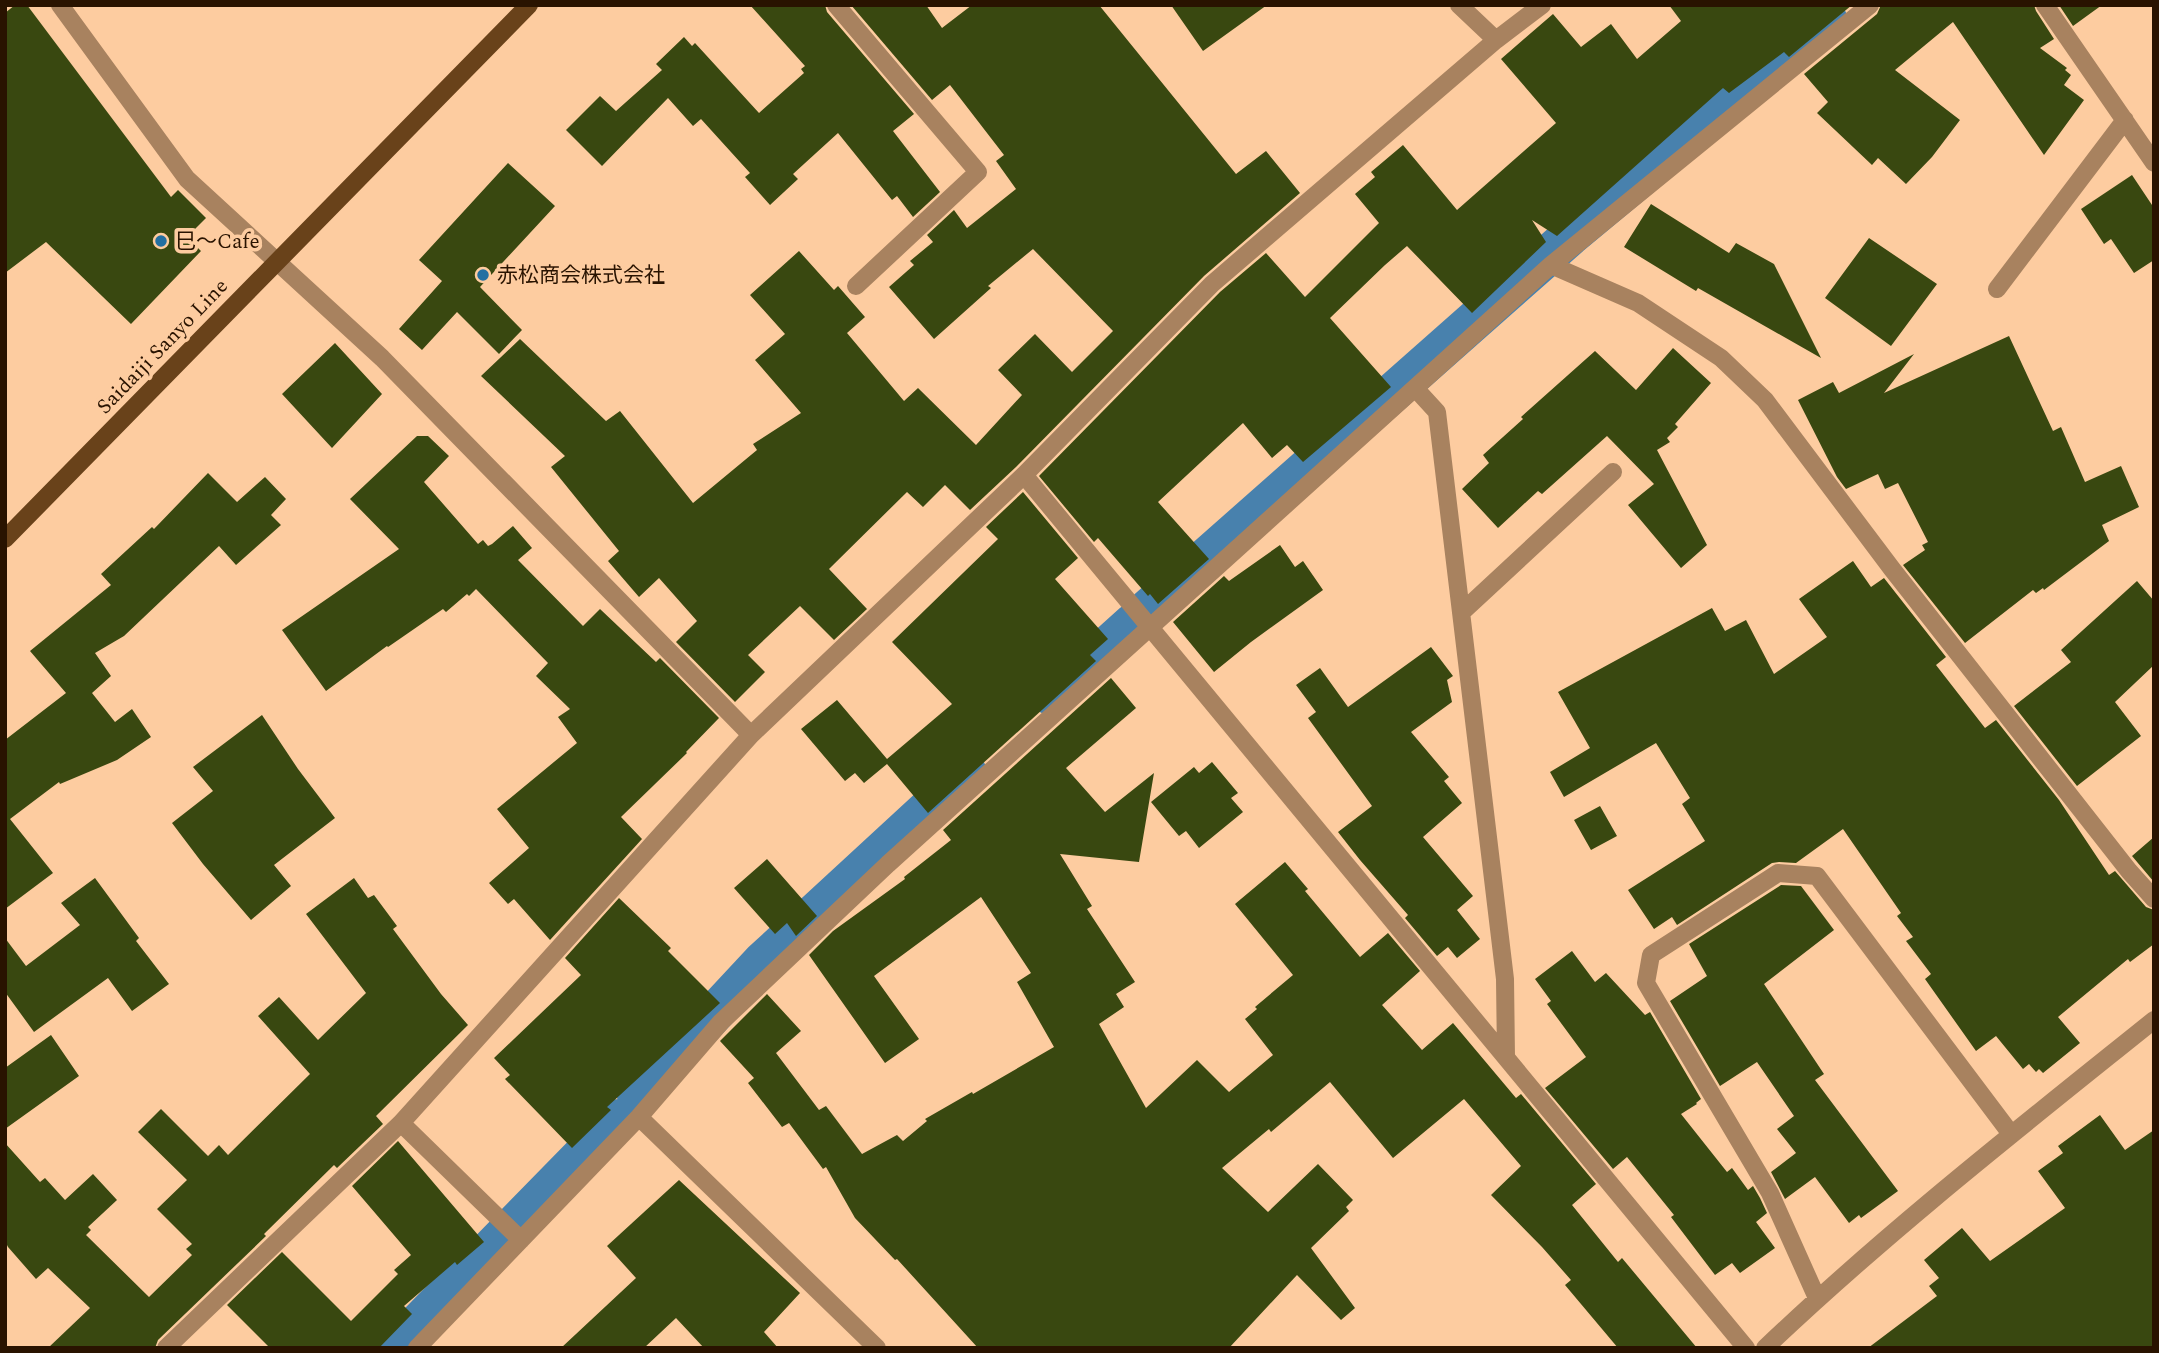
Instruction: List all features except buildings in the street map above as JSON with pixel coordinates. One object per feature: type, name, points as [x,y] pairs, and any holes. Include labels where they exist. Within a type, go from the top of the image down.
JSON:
[{"type":"main road","name":"Saidaiji Sanyo Line","points":[[5,539],[528,5]]},
{"type":"street","points":[[60,5],[187,179],[382,358],[751,735]]},
{"type":"street","points":[[836,5],[978,172],[856,286]]},
{"type":"street","points":[[1459,5],[1496,40]]},
{"type":"street","points":[[176,1344],[401,1123],[751,735],[1024,475],[1212,284],[1496,40],[1542,5]]},
{"type":"street","points":[[417,1348],[639,1117],[721,1022],[888,864],[1551,265],[1870,5]]},
{"type":"street","points":[[2045,5],[2154,163]]},
{"type":"street","points":[[1997,289],[2125,120]]},
{"type":"street","points":[[1551,265],[1638,303],[1721,358],[1765,400],[1892,569],[2129,871],[2154,899]]},
{"type":"street","points":[[1415,388],[1437,412],[1505,979],[1506,1057]]},
{"type":"street","points":[[1461,613],[1613,472]]},
{"type":"street","points":[[1024,475],[1746,1348]]},
{"type":"street","points":[[1817,1298],[1770,1194],[1646,983],[1651,955],[1778,873],[1817,876],[2011,1134]]},
{"type":"street","points":[[1765,1348],[1817,1298],[2011,1134],[2154,1020]]},
{"type":"street","points":[[639,1117],[877,1348]]},
{"type":"street","points":[[401,1123],[521,1240]]},
{"type":"waterway","points":[[1148,609],[1570,236],[1828,21]]},
{"type":"waterway","points":[[1052,696],[1133,623]]},
{"type":"waterway","points":[[637,1096],[763,961],[967,773]]},
{"type":"waterway","points":[[394,1348],[618,1119]]},
{"type":"place","name":"巳～Cafe","points":[[161,241]]},
{"type":"place","name":"赤松商会株式会社","points":[[483,275]]}]
